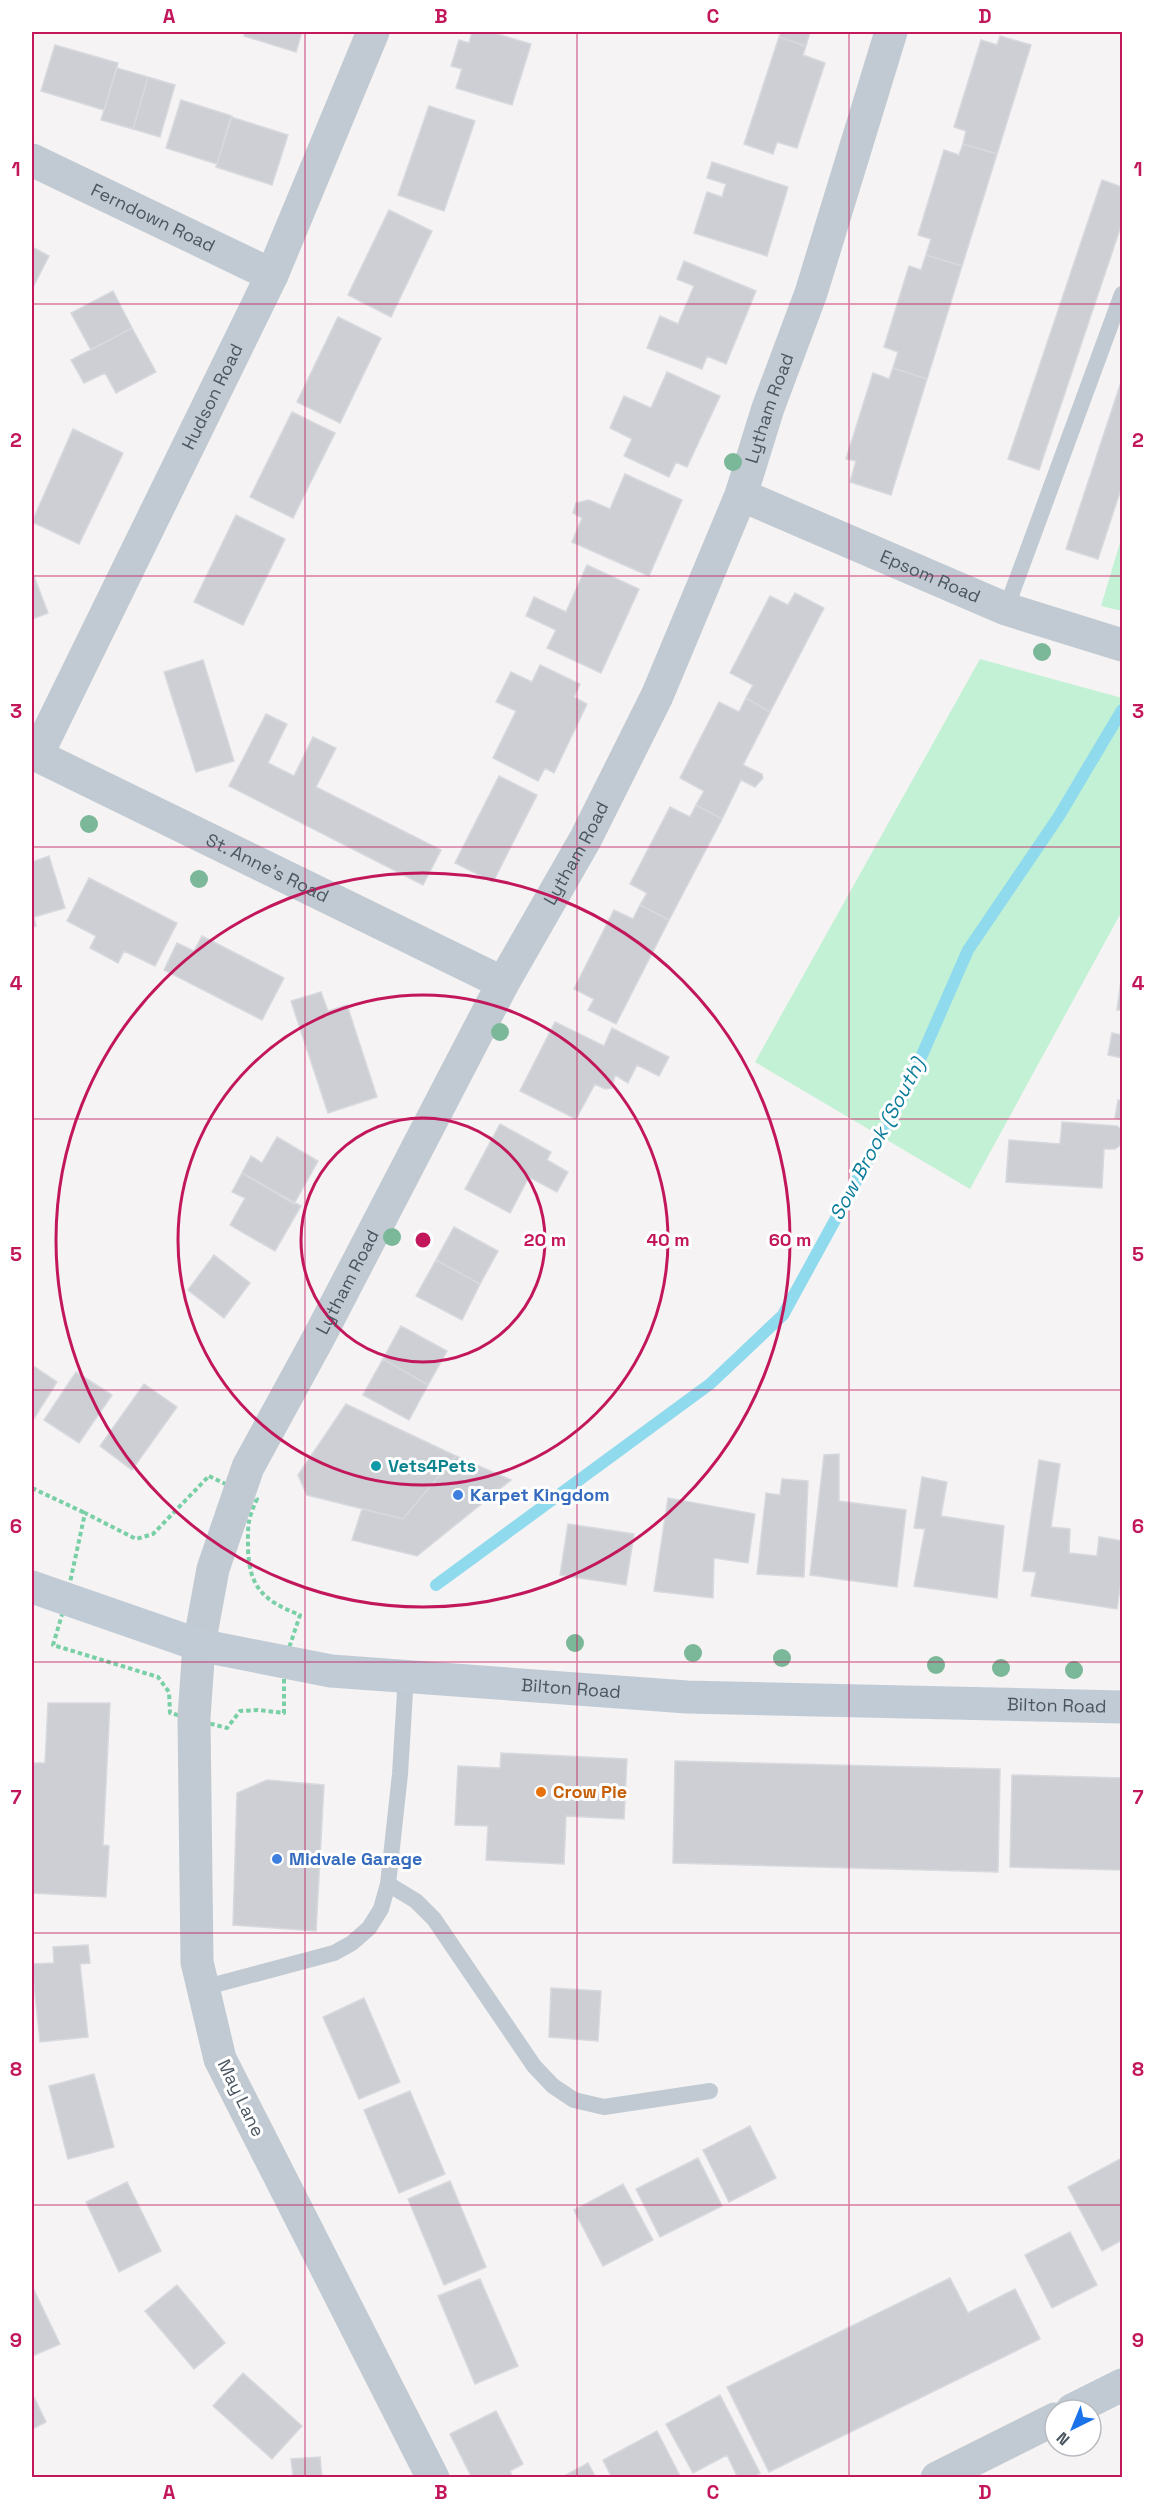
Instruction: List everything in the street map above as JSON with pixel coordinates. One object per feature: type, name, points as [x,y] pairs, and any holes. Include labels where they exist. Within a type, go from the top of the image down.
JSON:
[{"type":"main road","name":"Bilton Road","points":[[32,1587],[199,1645],[332,1671],[687,1697],[1122,1707]]},
{"type":"street","name":"Hudson Road","points":[[34,754],[272,275],[373,32]]},
{"type":"street","name":"Lytham Road","points":[[199,1645],[213,1569],[248,1467],[320,1337],[503,983],[586,838],[657,696],[741,495],[768,408],[811,293],[891,32]]},
{"type":"street","name":"Ferndown Road","points":[[32,160],[272,275]]},
{"type":"street","name":"Epsom Road","points":[[741,495],[1006,609],[1122,645]]},
{"type":"street","name":"St. Anne's Road","points":[[34,754],[503,983]]},
{"type":"street","name":"May Lane","points":[[199,1645],[194,1718],[197,1962],[220,2059],[434,2478]]},
{"type":"street","points":[[1096,2398],[1122,2385]]},
{"type":"street","points":[[938,2478],[1043,2424]]},
{"type":"lane","points":[[1006,609],[1122,294]]},
{"type":"lane","points":[[203,1988],[334,1953],[352,1943],[369,1928],[381,1910],[388,1884],[400,1774],[406,1676]]},
{"type":"lane","points":[[388,1884],[416,1901],[434,1919],[534,2066],[553,2086],[574,2100],[604,2107],[710,2091]]},
{"type":"path","points":[[32,1488],[86,1513]]},
{"type":"green space","points":[[1122,536],[1122,611],[1101,606]]},
{"type":"green space","points":[[980,659],[1122,698],[1122,911],[970,1189],[755,1062]]},
{"type":"building","points":[[245,32],[302,32],[296,52],[244,36]]},
{"type":"building","points":[[472,32],[490,32],[531,44],[512,105],[456,88],[462,69],[451,66],[459,40],[469,43]]},
{"type":"building","points":[[781,32],[810,32],[806,46],[779,37]]},
{"type":"building","points":[[1000,36],[1031,45],[997,154],[963,144],[966,131],[954,127],[981,40],[997,45]]},
{"type":"building","points":[[779,37],[806,46],[803,55],[825,63],[797,148],[777,142],[773,154],[744,144]]},
{"type":"building","points":[[55,45],[118,63],[104,110],[41,91]]},
{"type":"building","points":[[117,68],[148,77],[133,129],[101,120]]},
{"type":"building","points":[[148,77],[175,85],[160,137],[133,129]]},
{"type":"building","points":[[181,100],[232,116],[217,164],[166,148]]},
{"type":"building","points":[[429,106],[475,121],[444,211],[398,195]]},
{"type":"building","points":[[231,117],[288,135],[272,185],[216,167]]},
{"type":"building","points":[[963,144],[997,154],[962,266],[926,255],[931,239],[918,235],[944,150],[959,155]]},
{"type":"building","points":[[712,162],[788,187],[767,256],[694,233],[707,192],[722,197],[726,184],[707,178]]},
{"type":"building","points":[[1102,180],[1122,187],[1122,223],[1039,470],[1008,459]]},
{"type":"building","points":[[389,210],[432,231],[391,317],[348,295]]},
{"type":"building","points":[[32,247],[49,256],[32,289]]},
{"type":"building","points":[[926,255],[962,266],[927,379],[893,368],[898,352],[884,347],[909,266],[921,270]]},
{"type":"building","points":[[684,261],[756,291],[726,364],[707,356],[702,369],[647,348],[660,316],[678,324],[694,286],[677,279]]},
{"type":"building","points":[[113,291],[132,328],[91,350],[71,313]]},
{"type":"building","points":[[338,317],[381,338],[340,423],[297,402]]},
{"type":"building","points":[[132,328],[156,372],[116,393],[105,373],[84,383],[71,360]]},
{"type":"building","points":[[893,368],[927,379],[891,495],[850,482],[856,461],[846,459],[873,373],[889,379]]},
{"type":"building","points":[[667,372],[720,396],[687,467],[676,462],[669,477],[624,456],[632,439],[610,428],[624,396],[651,408]]},
{"type":"building","points":[[1122,379],[1122,486],[1098,559],[1066,549]]},
{"type":"building","points":[[292,412],[335,433],[293,518],[250,497]]},
{"type":"building","points":[[73,429],[123,453],[79,544],[32,522]]},
{"type":"building","points":[[625,474],[682,500],[649,576],[572,542],[582,518],[573,513],[576,503],[589,500],[610,509]]},
{"type":"building","points":[[236,515],[285,539],[243,625],[194,602]]},
{"type":"building","points":[[587,565],[639,589],[601,673],[547,648],[556,630],[526,616],[534,597],[566,612]]},
{"type":"building","points":[[32,571],[48,613],[32,619]]},
{"type":"building","points":[[795,593],[824,608],[770,712],[746,698],[753,685],[730,673],[770,596],[788,605]]},
{"type":"building","points":[[203,660],[234,761],[196,772],[164,672]]},
{"type":"building","points":[[540,665],[580,684],[574,697],[587,704],[554,773],[545,768],[538,781],[493,758],[516,711],[496,702],[511,672],[532,682]]},
{"type":"building","points":[[746,698],[770,712],[743,765],[762,774],[763,778],[755,787],[741,780],[722,819],[696,805],[704,791],[680,778],[719,702],[739,712]]},
{"type":"building","points":[[266,714],[287,724],[268,763],[294,776],[313,737],[336,748],[316,787],[441,850],[423,885],[229,786]]},
{"type":"building","points":[[499,776],[537,795],[493,882],[455,863]]},
{"type":"building","points":[[696,805],[722,819],[669,920],[640,905],[647,893],[630,884],[670,807],[690,817]]},
{"type":"building","points":[[49,856],[65,908],[34,917],[36,926],[32,927],[32,862]]},
{"type":"building","points":[[89,878],[177,923],[155,966],[124,951],[118,963],[90,948],[96,936],[67,921]]},
{"type":"building","points":[[640,905],[669,920],[616,1024],[588,1010],[594,999],[574,989],[614,910],[633,919]]},
{"type":"building","points":[[202,936],[284,978],[262,1020],[164,970],[177,943],[194,951]]},
{"type":"building","points":[[1121,980],[1122,1010],[1117,1010]]},
{"type":"building","points":[[321,992],[328,1011],[347,1005],[377,1097],[328,1113],[291,1001]]},
{"type":"building","points":[[555,1022],[604,1046],[612,1028],[669,1057],[659,1076],[637,1065],[628,1083],[615,1075],[612,1088],[605,1089],[595,1084],[576,1119],[520,1091]]},
{"type":"building","points":[[1112,1033],[1122,1035],[1122,1058],[1108,1055]]},
{"type":"building","points":[[1118,1100],[1122,1101],[1122,1119],[1115,1118]]},
{"type":"building","points":[[1062,1122],[1117,1126],[1122,1130],[1122,1144],[1115,1149],[1104,1149],[1102,1188],[1006,1182],[1009,1140],[1060,1144]]},
{"type":"building","points":[[500,1124],[551,1152],[547,1160],[568,1172],[557,1192],[529,1177],[510,1213],[465,1189]]},
{"type":"building","points":[[277,1137],[318,1161],[294,1204],[242,1173],[251,1156],[262,1163]]},
{"type":"building","points":[[242,1173],[301,1206],[275,1251],[230,1225],[245,1198],[232,1192]]},
{"type":"building","points":[[454,1227],[498,1251],[480,1284],[436,1260]]},
{"type":"building","points":[[214,1255],[250,1283],[224,1318],[188,1290]]},
{"type":"building","points":[[436,1260],[480,1284],[462,1320],[416,1296]]},
{"type":"building","points":[[401,1326],[447,1351],[428,1385],[383,1359]]},
{"type":"building","points":[[383,1359],[428,1385],[409,1420],[363,1395]]},
{"type":"building","points":[[32,1365],[57,1382],[32,1422]]},
{"type":"building","points":[[76,1372],[112,1395],[79,1443],[44,1420]]},
{"type":"building","points":[[144,1384],[177,1407],[132,1470],[100,1446]]},
{"type":"building","name":"Vets4Pets","points":[[346,1404],[456,1456],[403,1519],[307,1495],[298,1475]]},
{"type":"building","points":[[839,1454],[839,1501],[906,1510],[897,1587],[810,1575],[824,1455]]},
{"type":"building","name":"Karpet Kingdom","points":[[456,1456],[511,1480],[417,1556],[352,1540],[362,1509],[403,1519]]},
{"type":"building","points":[[1039,1460],[1060,1464],[1051,1527],[1070,1529],[1069,1553],[1097,1556],[1099,1537],[1122,1541],[1122,1573],[1117,1609],[1031,1596],[1036,1572],[1023,1571]]},
{"type":"building","points":[[922,1477],[947,1482],[941,1516],[1004,1526],[997,1598],[914,1586],[925,1529],[914,1528]]},
{"type":"building","points":[[782,1479],[808,1481],[804,1577],[757,1574],[766,1493],[780,1495]]},
{"type":"building","points":[[668,1498],[755,1514],[748,1563],[714,1558],[713,1598],[654,1591]]},
{"type":"building","points":[[568,1524],[634,1534],[626,1585],[560,1575]]},
{"type":"building","points":[[48,1703],[110,1703],[103,1845],[109,1846],[106,1897],[32,1893],[32,1763],[45,1763]]},
{"type":"building","name":"Crow Pie","points":[[501,1753],[627,1759],[624,1819],[566,1816],[564,1864],[486,1860],[488,1826],[455,1825],[458,1766],[500,1768]]},
{"type":"building","points":[[675,1761],[1000,1769],[998,1872],[673,1863]]},
{"type":"building","points":[[1012,1775],[1122,1778],[1122,1870],[1010,1867]]},
{"type":"building","name":"Midvale Garage","points":[[267,1780],[324,1785],[316,1931],[233,1925],[237,1793]]},
{"type":"building","points":[[88,1945],[90,1963],[80,1964],[88,2037],[40,2042],[32,1964],[54,1963],[53,1947]]},
{"type":"building","points":[[551,1988],[601,1991],[598,2041],[549,2037]]},
{"type":"building","points":[[364,1998],[400,2082],[359,2099],[323,2017]]},
{"type":"building","points":[[94,2074],[114,2147],[68,2159],[49,2086]]},
{"type":"building","points":[[410,2091],[445,2174],[399,2193],[364,2110]]},
{"type":"building","points":[[750,2126],[776,2178],[729,2202],[703,2150]]},
{"type":"building","points":[[698,2158],[722,2206],[660,2237],[636,2189]]},
{"type":"building","points":[[1122,2158],[1122,2240],[1102,2251],[1068,2187]]},
{"type":"building","points":[[450,2181],[486,2267],[444,2285],[408,2199]]},
{"type":"building","points":[[127,2182],[161,2251],[119,2272],[86,2202]]},
{"type":"building","points":[[623,2184],[653,2240],[603,2266],[574,2210]]},
{"type":"building","points":[[1070,2232],[1097,2285],[1052,2308],[1025,2255]]},
{"type":"building","points":[[950,2278],[968,2313],[1015,2289],[1040,2339],[769,2472],[727,2387]]},
{"type":"building","points":[[480,2279],[518,2366],[475,2384],[438,2296]]},
{"type":"building","points":[[177,2285],[225,2343],[194,2369],[145,2311]]},
{"type":"building","points":[[34,2290],[60,2344],[32,2356],[32,2291]]},
{"type":"building","points":[[243,2373],[302,2426],[272,2459],[213,2406]]},
{"type":"building","points":[[32,2393],[46,2422],[32,2429]]},
{"type":"building","points":[[720,2395],[760,2473],[752,2478],[738,2478],[727,2455],[693,2473],[666,2424]]},
{"type":"building","points":[[496,2411],[523,2464],[510,2471],[513,2478],[472,2478],[450,2434]]},
{"type":"building","points":[[657,2431],[681,2478],[612,2478],[603,2460]]},
{"type":"building","points":[[320,2457],[322,2478],[283,2478],[293,2477],[291,2459]]},
{"type":"building","points":[[588,2463],[596,2478],[565,2478],[564,2476]]},
{"type":"waterway","name":"Sow Brook (South)","points":[[436,1585],[710,1384],[783,1315],[908,1087],[968,950],[1059,816],[1122,710]]},
{"type":"place","name":"Vets4Pets","points":[[376,1466]]},
{"type":"place","name":"Karpet Kingdom","points":[[458,1495]]},
{"type":"place","name":"Crow Pie","points":[[541,1792]]},
{"type":"place","name":"Midvale Garage","points":[[277,1859]]}]
